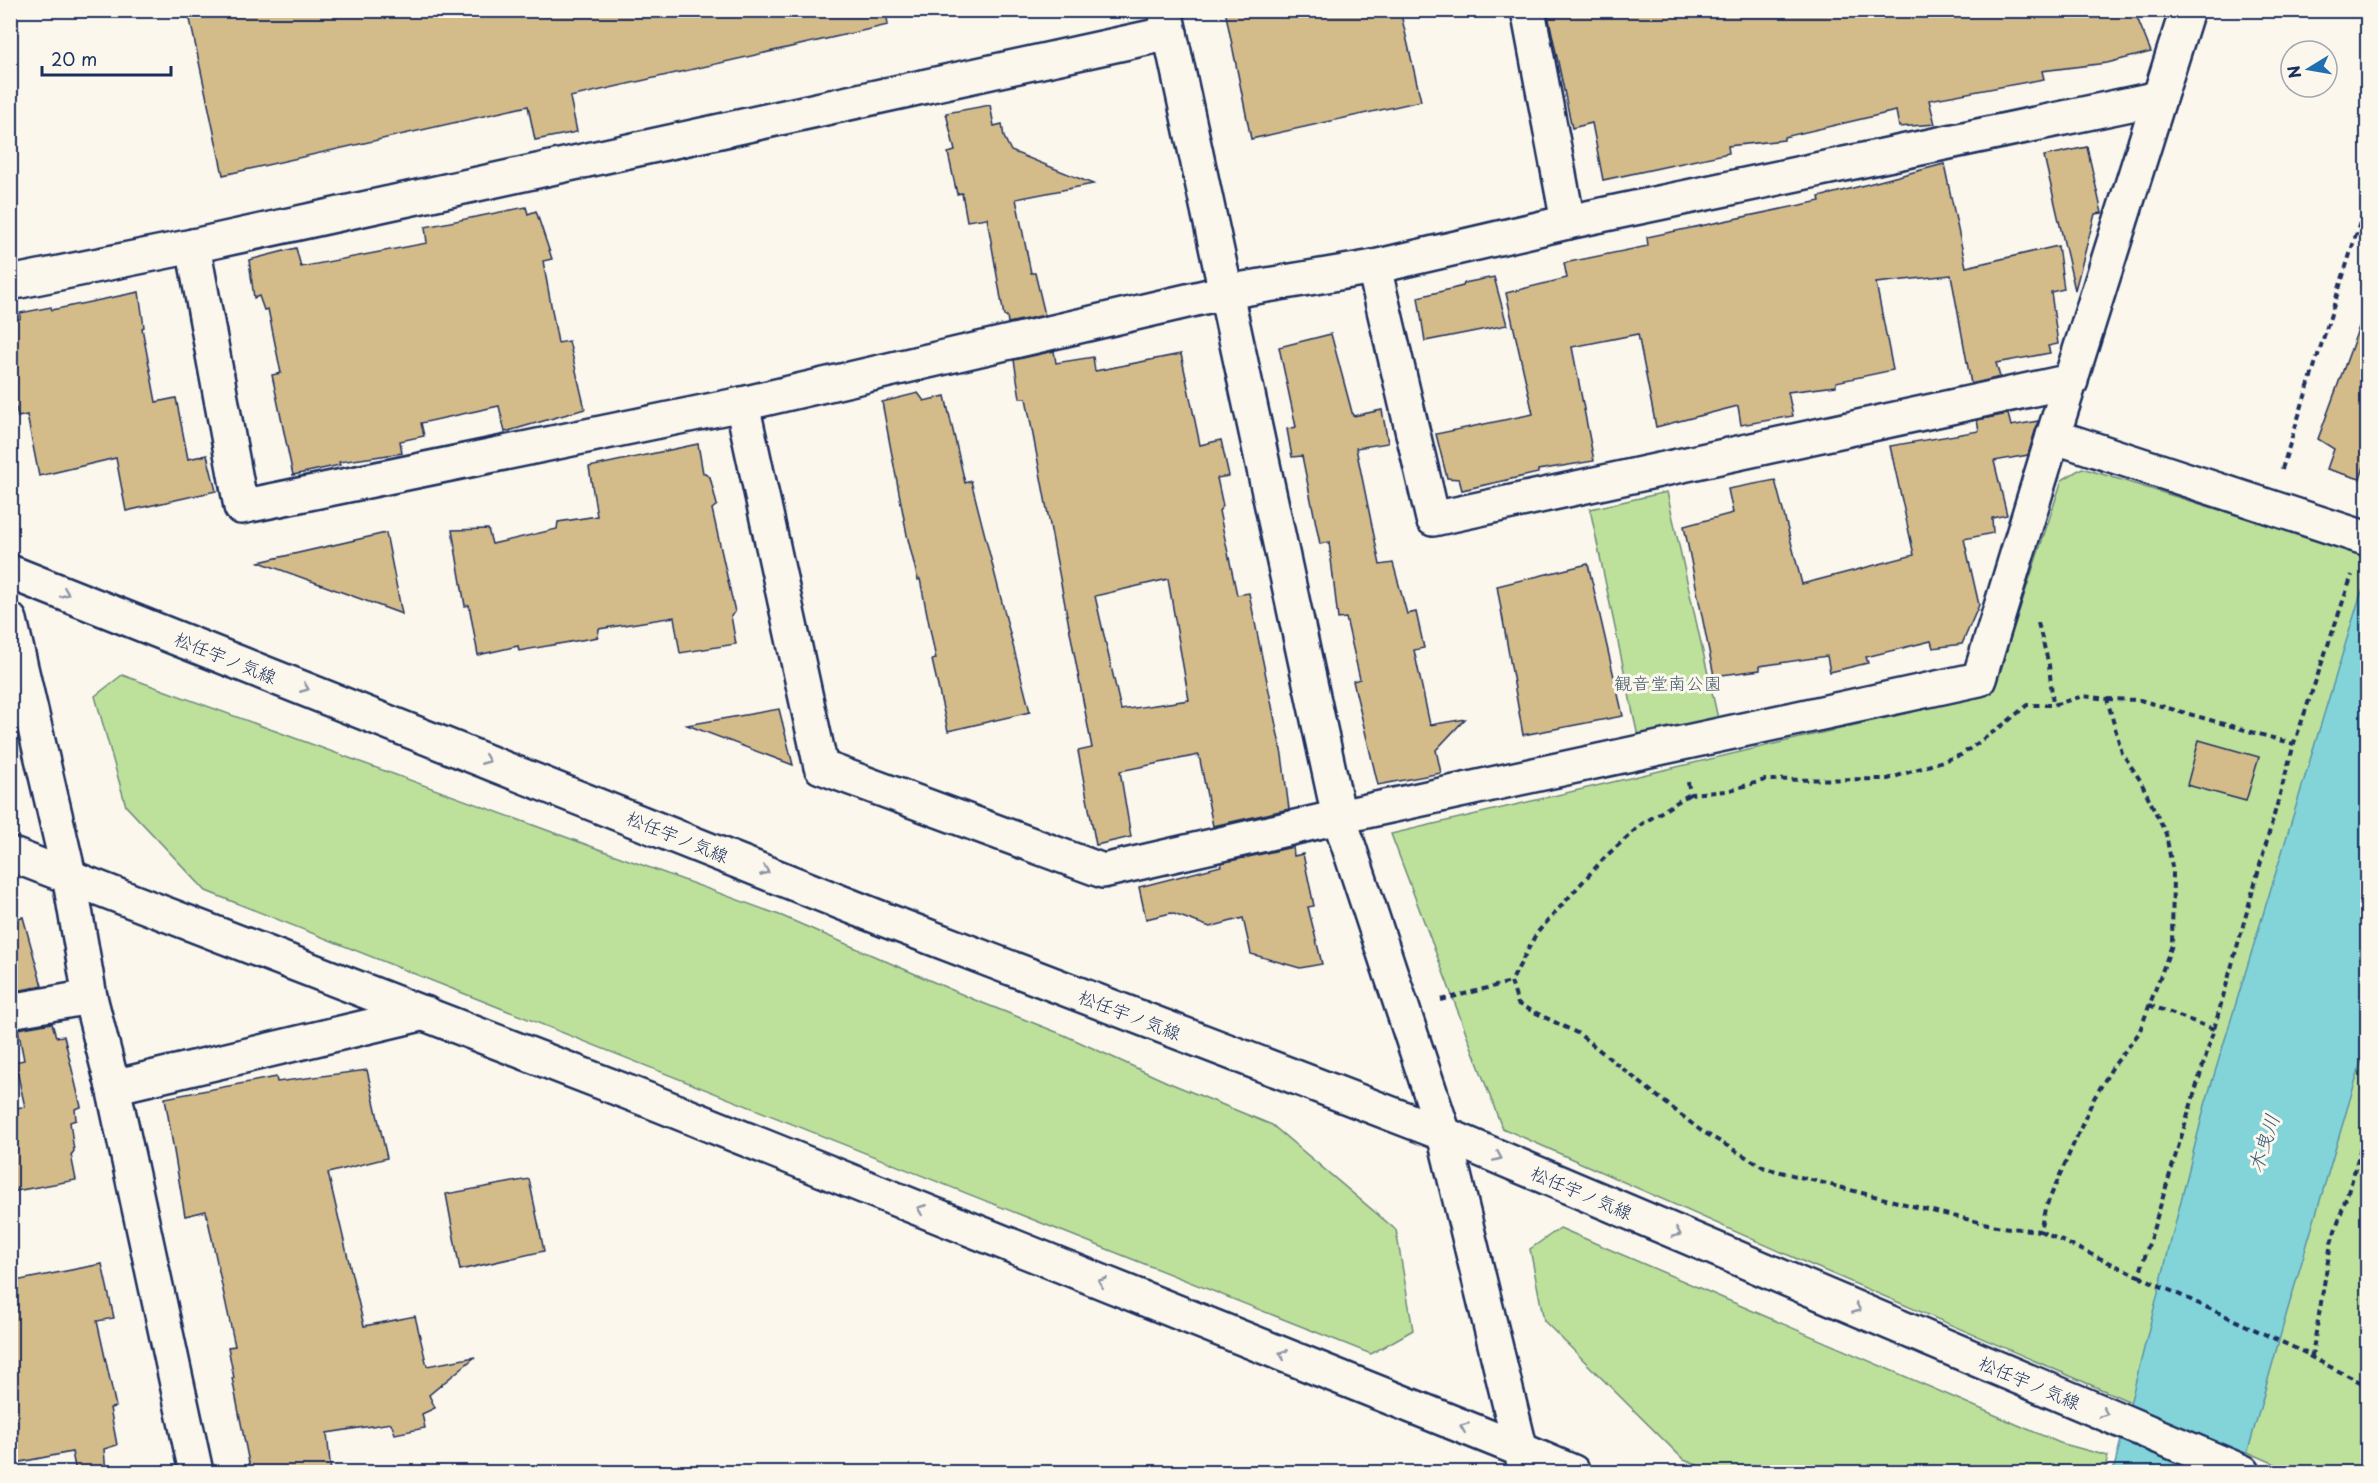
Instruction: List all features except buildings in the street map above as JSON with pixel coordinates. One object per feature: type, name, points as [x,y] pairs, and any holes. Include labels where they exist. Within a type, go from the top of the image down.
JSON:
[{"type":"street","points":[[1528,10],[1568,222]]},
{"type":"street","points":[[742,404],[821,767],[1102,872],[1338,817],[1979,679],[2187,10]]},
{"type":"street","points":[[10,283],[193,246],[1168,22],[1338,817],[1444,1134],[1522,1461]]},
{"type":"street","points":[[193,246],[241,507],[742,404],[1226,292],[1374,267],[1568,222],[2159,98]]},
{"type":"street","points":[[1374,267],[1433,519],[2071,381]]},
{"type":"street","points":[[2053,436],[2366,539]]},
{"type":"street","name":"松任宇ノ気線","points":[[10,572],[888,921],[1444,1134],[2243,1473]]},
{"type":"street","points":[[10,620],[69,875],[90,997],[113,1087],[196,1473]]},
{"type":"street","points":[[10,854],[653,1102],[1522,1461],[1573,1473]]},
{"type":"street","points":[[10,1011],[90,997]]},
{"type":"street","points":[[113,1087],[425,1013]]},
{"type":"path","points":[[2271,507],[2367,197]]},
{"type":"path","points":[[2141,1277],[2294,744],[2366,539]]},
{"type":"path","points":[[2012,570],[2033,604],[2049,665],[2053,705]]},
{"type":"path","points":[[1402,1010],[1510,982],[1536,934],[1605,857],[1642,824],[1690,794],[1727,791],[1765,780],[1888,779],[1961,755],[2027,705],[2053,705],[2083,696],[2140,700],[2294,744]]},
{"type":"path","points":[[2040,1231],[2045,1209],[2093,1100],[2112,1068],[2139,1033],[2172,945],[2173,872],[2166,834],[2140,780],[2122,753],[2107,699]]},
{"type":"path","points":[[1678,744],[1690,794]]},
{"type":"path","points":[[1510,982],[1518,1004],[1579,1034],[1700,1130],[1766,1168],[2001,1227],[2040,1231],[2312,1356],[2331,1243],[2352,1180],[2367,1122]]},
{"type":"path","points":[[2149,1005],[2214,1029]]},
{"type":"path","points":[[2300,1351],[2367,1386]]},
{"type":"green space","points":[[2082,468],[2367,555],[2367,1466],[2323,1472],[2294,1472],[1795,1258],[1502,1128],[1391,834],[1992,693],[2062,480]]},
{"type":"green space","name":"観音堂南公園","points":[[1667,492],[1719,723],[1638,737],[1590,509]]},
{"type":"green space","points":[[122,675],[782,916],[1272,1125],[1396,1230],[1413,1330],[1371,1354],[206,891],[126,806],[95,696]]},
{"type":"green space","points":[[1560,1228],[2060,1443],[2108,1456],[2104,1472],[1716,1472],[1684,1460],[1544,1321],[1530,1249]]},
{"type":"water","name":"木曳川","points":[[2367,583],[2367,1042],[2242,1472],[2113,1472],[2205,1105],[2360,596]]}]
